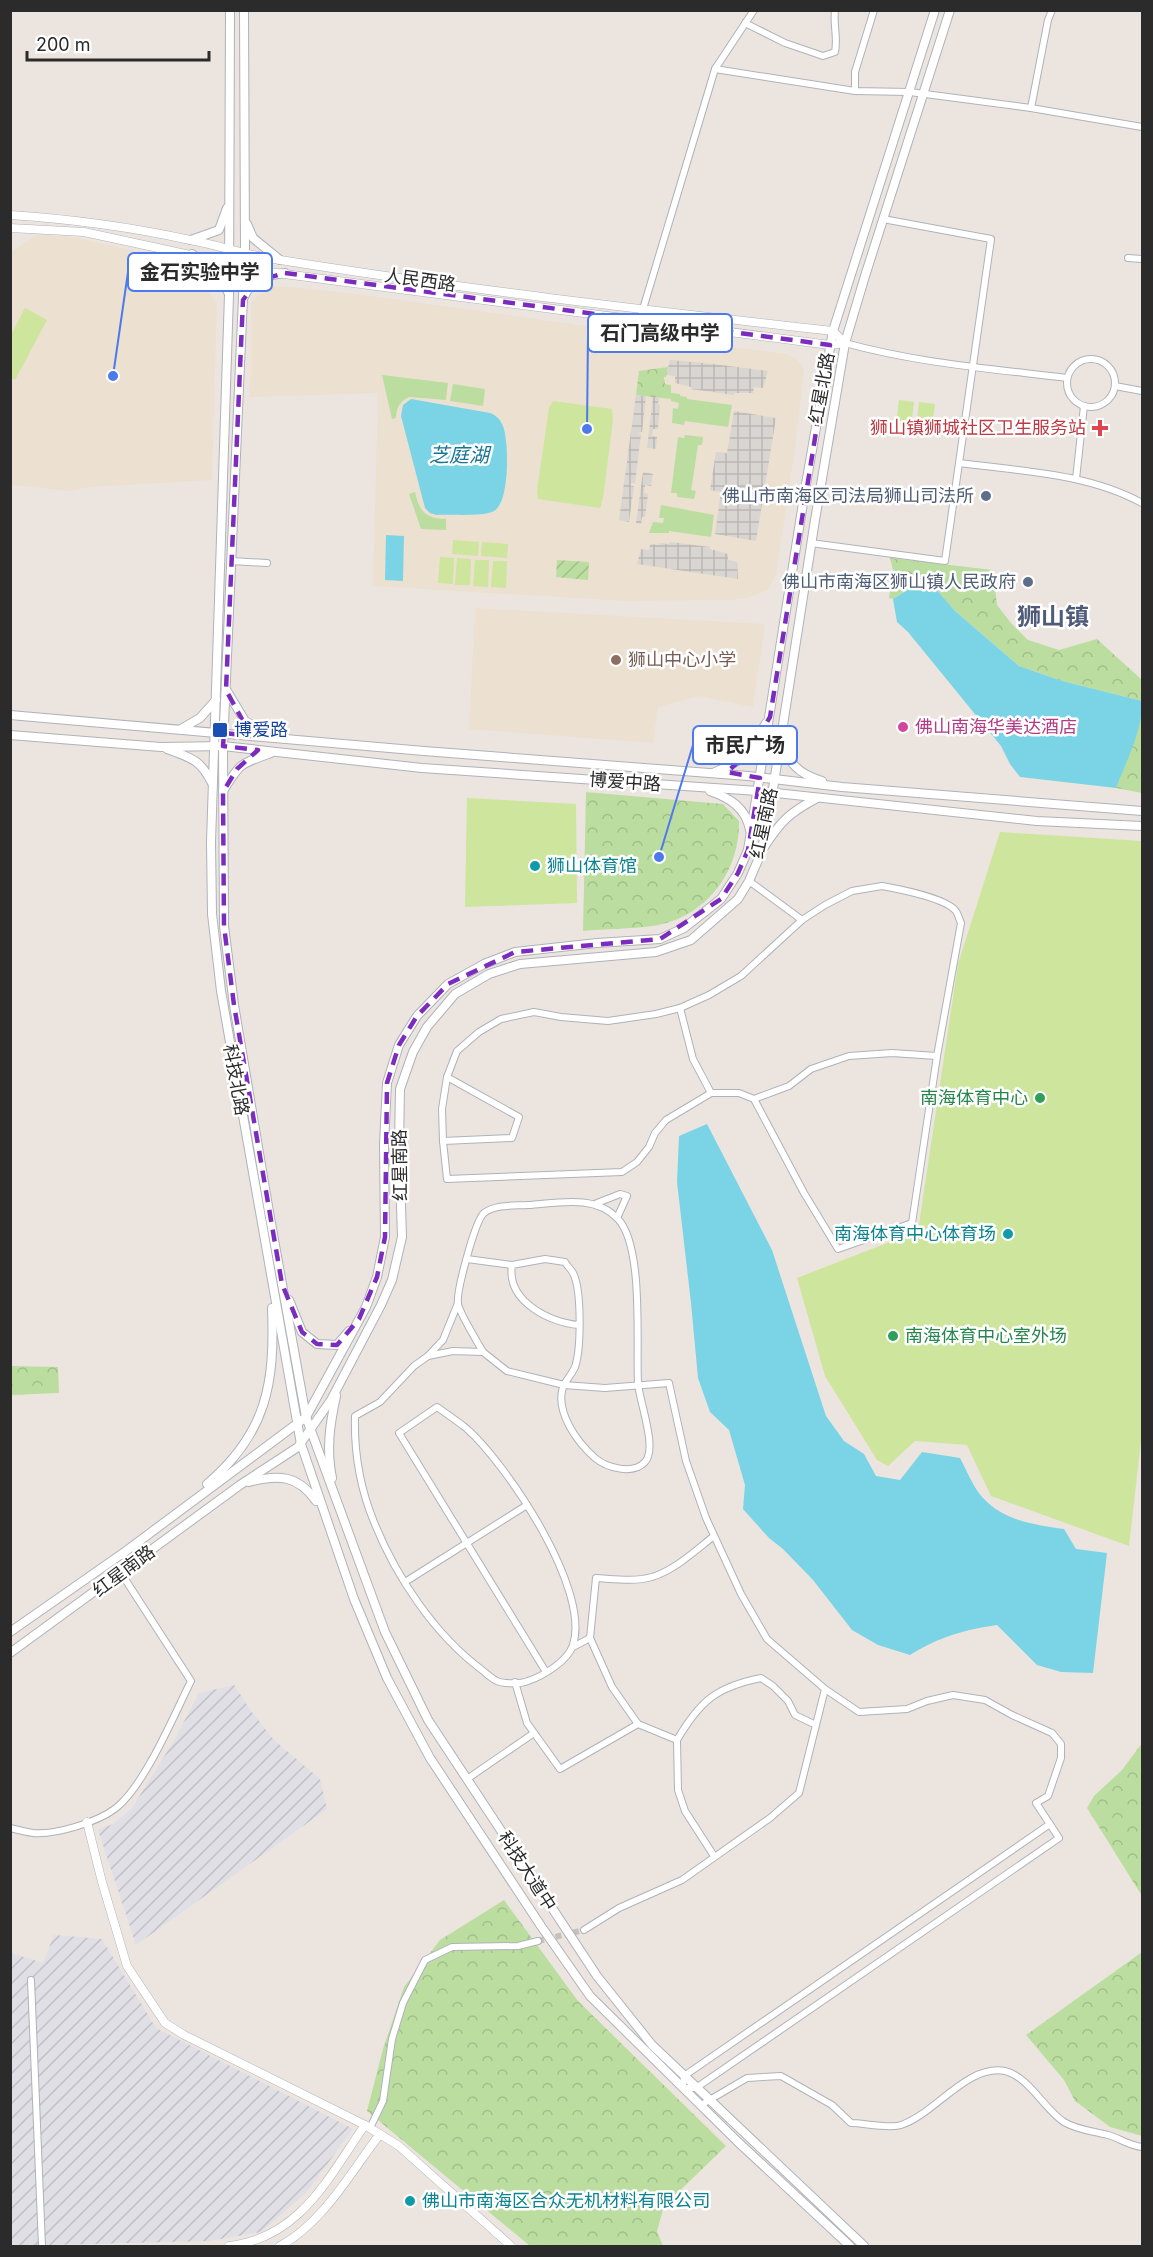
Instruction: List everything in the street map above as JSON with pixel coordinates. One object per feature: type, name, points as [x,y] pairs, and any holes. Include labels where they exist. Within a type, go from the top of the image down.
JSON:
[{"type":"main road","points":[[220,733],[216,699],[230,295],[230,10]]},
{"type":"main road","points":[[220,733],[226,690],[245,266],[244,10]]},
{"type":"main road","name":"红星北路","points":[[760,778],[833,331],[935,10]]},
{"type":"main road","name":"红星北路","points":[[780,739],[845,343],[950,10]]},
{"type":"main road","points":[[191,240],[219,230],[230,196]]},
{"type":"main road","points":[[245,219],[253,238],[280,260]]},
{"type":"main road","points":[[192,254],[210,266],[230,295]]},
{"type":"main road","points":[[243,300],[247,290],[257,281],[285,273]]},
{"type":"main road","points":[[226,690],[243,720],[273,738]]},
{"type":"main road","points":[[181,729],[200,718],[216,699]]},
{"type":"main road","points":[[10,715],[220,733]]},
{"type":"main road","points":[[713,773],[738,763],[749,752],[770,717]]},
{"type":"main road","name":"博爱中路","points":[[220,733],[424,752],[713,773],[842,788],[1143,812]]},
{"type":"main road","name":"科技北路","points":[[220,733],[213,786],[211,870],[215,946],[296,1424]]},
{"type":"main road","points":[[10,735],[161,747],[219,746],[223,792],[224,926],[234,1005],[282,1284],[302,1332],[317,1344],[337,1345],[359,1320]]},
{"type":"main road","points":[[780,739],[788,758],[798,771],[842,788]]},
{"type":"main road","name":"红星南路","points":[[10,1653],[240,1485],[300,1444],[337,1389],[392,1280],[402,1237],[400,1089],[413,1052],[427,1027],[455,994],[489,974],[520,964],[656,952],[690,940],[738,899],[761,853],[780,739]]},
{"type":"main road","name":"博爱中路","points":[[219,746],[422,768],[758,791],[1037,821],[1143,826]]},
{"type":"main road","points":[[161,747],[196,760],[206,770],[213,786]]},
{"type":"main road","points":[[223,792],[244,762],[274,752]]},
{"type":"main road","name":"红星南路","points":[[10,1632],[126,1551],[306,1417],[359,1320],[377,1276],[385,1237],[384,1144],[387,1083],[399,1045],[417,1016],[448,984],[484,964],[515,952],[660,939],[684,928],[721,899],[738,873],[748,850],[760,778]]},
{"type":"main road","points":[[702,788],[724,796],[739,806],[748,820],[751,834]]},
{"type":"main road","points":[[761,853],[780,823],[797,809],[817,798]]},
{"type":"main road","points":[[126,1551],[228,1466],[259,1420],[271,1378],[273,1320],[271,1277]]},
{"type":"main road","name":"科技大道中","points":[[282,1284],[310,1430],[385,1632],[428,1720],[597,1976],[652,2044],[696,2088],[705,2103],[850,2247]]},
{"type":"main road","points":[[337,1389],[329,1431],[328,1460],[337,1505]]},
{"type":"main road","name":"科技大道中","points":[[296,1424],[300,1444],[354,1599],[387,1678],[430,1758],[541,1926],[590,1996],[683,2088],[705,2103],[864,2247]]},
{"type":"main road","points":[[240,1485],[266,1478],[287,1478],[306,1488],[322,1509]]},
{"type":"street","points":[[640,319],[715,69],[754,10]]},
{"type":"street","points":[[745,23],[785,43],[823,56],[835,52],[838,39],[834,22],[835,10]]},
{"type":"street","points":[[855,91],[855,72],[874,10]]},
{"type":"street","points":[[1031,108],[1048,20],[1052,10]]},
{"type":"street","points":[[715,69],[855,91],[910,92],[1031,108],[1143,127]]},
{"type":"street","name":"人民西路","points":[[10,215],[84,220],[280,260],[642,310],[833,331]]},
{"type":"street","points":[[811,543],[945,561],[991,239],[884,219]]},
{"type":"street","points":[[10,228],[84,232],[285,273],[830,345],[845,343],[881,352],[973,367],[1067,378]]},
{"type":"street","points":[[1128,258],[1143,259]]},
{"type":"street","points":[[833,331],[845,343]]},
{"type":"street","points":[[1095,359],[1112,370],[1116,386],[1113,394],[1104,404],[1096,407],[1084,406],[1070,394],[1067,378],[1076,364],[1084,360],[1095,359]]},
{"type":"street","points":[[1116,386],[1143,390]]},
{"type":"street","points":[[1077,479],[1084,406]]},
{"type":"street","points":[[959,463],[1077,479],[1124,493],[1143,504]]},
{"type":"street","points":[[231,561],[267,563]]},
{"type":"street","points":[[748,881],[802,920]]},
{"type":"street","points":[[882,886],[905,890],[946,904],[955,910],[961,923],[937,1056],[912,1223],[838,1249],[804,1193],[754,1099],[739,1093],[711,1093],[666,1120],[655,1132],[649,1147],[637,1162],[622,1172],[447,1179],[442,1109],[447,1077],[457,1051],[479,1032],[501,1019],[534,1012],[608,1021],[680,1008],[710,995],[741,976],[802,920],[852,891],[882,886]]},
{"type":"street","points":[[680,1008],[693,1059],[711,1093]]},
{"type":"street","points":[[754,1099],[789,1086],[811,1069],[849,1056],[892,1053],[937,1056]]},
{"type":"street","points":[[443,1141],[512,1138],[519,1117],[447,1077]]},
{"type":"street","points":[[590,1638],[573,1647],[559,1664],[527,1682],[498,1682],[465,1658],[429,1616],[405,1582],[374,1523],[358,1466],[355,1416],[381,1402],[414,1366],[428,1356],[443,1340],[458,1303],[476,1224],[483,1214],[494,1208],[574,1202],[597,1203],[620,1194],[627,1196],[617,1218]]},
{"type":"street","points":[[467,1259],[512,1265],[545,1259],[565,1263],[573,1273],[580,1304],[575,1367],[564,1385],[561,1396],[572,1430],[580,1443],[603,1465],[614,1468],[636,1467],[646,1461],[651,1449],[638,1385],[634,1261],[627,1231],[617,1218],[597,1203]]},
{"type":"street","points":[[512,1265],[511,1274],[515,1288],[527,1304],[537,1312],[563,1324],[579,1325]]},
{"type":"street","points":[[458,1303],[483,1352],[507,1371],[564,1385],[605,1388],[669,1383],[686,1461],[714,1536],[741,1594],[768,1639],[825,1689],[859,1712],[907,1709],[927,1701],[953,1695],[985,1700],[1052,1733],[1061,1744],[1061,1758],[1048,1796],[1036,1803],[1050,1824],[1059,1838],[696,2088],[683,2088],[684,2076],[1050,1824]]},
{"type":"street","points":[[428,1356],[453,1351],[483,1352]]},
{"type":"street","points":[[546,1672],[399,1433],[437,1407],[467,1429],[501,1468],[527,1505],[559,1564],[576,1625],[573,1647]]},
{"type":"street","points":[[405,1582],[527,1505]]},
{"type":"street","points":[[677,1740],[638,1724],[612,1688],[590,1638],[596,1578],[626,1580],[653,1576],[677,1564],[714,1536]]},
{"type":"street","points":[[10,1828],[34,1833],[66,1829],[116,1808],[138,1783],[190,1681],[121,1573]]},
{"type":"street","points":[[714,1856],[685,1811],[678,1790],[677,1740],[689,1719],[708,1698],[735,1683],[761,1678],[788,1701],[795,1715],[816,1725]]},
{"type":"street","points":[[515,1682],[527,1723],[560,1768],[638,1724]]},
{"type":"street","points":[[584,1930],[619,1908],[682,1880],[770,1818],[800,1793],[825,1689]]},
{"type":"street","points":[[467,1779],[534,1733]]},
{"type":"street","points":[[87,1822],[102,1882],[128,1966],[165,2023],[184,2035],[368,2126],[399,2146],[511,2247]]},
{"type":"street","points":[[230,2247],[247,2244],[276,2231],[298,2217],[368,2126],[383,2101],[392,2039],[400,2012],[425,1960],[452,1947],[518,1946],[538,1941]]},
{"type":"street","points":[[31,1980],[42,2247]]},
{"type":"street","points":[[705,2103],[747,2078],[781,2076],[832,2104],[850,2122],[900,2126],[931,2109],[972,2078],[1005,2071],[1019,2079],[1063,2121],[1086,2131],[1109,2135],[1143,2147]]},
{"type":"street","points":[[280,2247],[306,2228],[328,2203],[380,2134]]},
{"type":"highlighted area","points":[[285,273],[830,345],[770,717],[749,752],[727,772],[760,778],[748,850],[738,873],[721,899],[660,939],[515,952],[448,984],[417,1016],[399,1045],[387,1083],[385,1237],[377,1277],[359,1319],[337,1345],[317,1344],[302,1332],[282,1284],[234,1005],[224,926],[223,792],[237,769],[258,750],[223,746],[224,733],[251,736],[226,690],[243,300],[257,281]]},
{"type":"shaded area","points":[[38,234],[78,238],[135,251],[155,260],[188,269],[217,302],[212,480],[91,487],[69,491],[11,485],[10,253]]},
{"type":"shaded area","points":[[270,286],[379,297],[786,354],[796,359],[804,372],[794,456],[776,575],[768,590],[747,598],[730,600],[625,601],[373,586],[378,393],[250,397],[251,302]]},
{"type":"shaded area","points":[[670,360],[768,371],[763,388],[754,387],[753,393],[734,393],[734,395],[691,389],[691,387],[675,383],[675,376],[666,375]]},
{"type":"shaded area","points":[[636,395],[646,396],[642,432],[638,433],[641,434],[635,483],[631,483],[631,486],[634,486],[629,522],[619,520]]},
{"type":"shaded area","points":[[653,397],[659,397],[658,404],[660,405],[658,429],[653,429],[652,436],[657,437],[656,449],[647,448]]},
{"type":"shaded area","points":[[734,411],[776,418],[756,541],[715,534],[721,492],[710,490],[716,452],[727,453]]},
{"type":"shaded area","points":[[643,472],[653,474],[651,486],[645,485],[644,493],[648,494],[645,517],[642,517],[641,524],[636,523]]},
{"type":"shaded area","points":[[670,542],[710,547],[710,549],[728,554],[728,560],[737,562],[738,579],[637,564],[641,549],[649,550],[650,544],[669,544]]},
{"type":"shaded area","name":"狮山中心小学","points":[[475,608],[765,624],[753,707],[699,696],[658,707],[653,743],[469,729]]},
{"type":"shaded area","points":[[234,1685],[274,1740],[320,1779],[327,1809],[136,1945],[98,1830],[113,1824],[132,1808],[175,1739],[199,1693]]},
{"type":"shaded area","points":[[54,1935],[102,1939],[156,2028],[353,2129],[306,2193],[261,2232],[209,2241],[11,2246],[11,1953],[43,1963]]},
{"type":"green space","points":[[25,308],[47,320],[15,380],[11,377],[11,335]]},
{"type":"green space","points":[[668,367],[666,377],[664,377],[665,384],[671,385],[671,399],[636,395],[639,371]]},
{"type":"green space","points":[[382,375],[448,383],[446,400],[409,397],[401,403],[396,418],[392,419]]},
{"type":"green space","points":[[453,384],[485,389],[483,406],[450,401]]},
{"type":"green space","points":[[671,393],[680,394],[687,399],[732,405],[728,427],[685,421],[684,425],[672,423],[673,408],[678,409],[679,403],[671,401]]},
{"type":"green space","points":[[899,400],[914,402],[911,427],[896,425]]},
{"type":"green space","points":[[553,401],[612,409],[613,420],[600,508],[538,499],[537,491],[549,408]]},
{"type":"green space","points":[[919,402],[935,404],[932,429],[916,427]]},
{"type":"green space","points":[[685,435],[703,437],[702,445],[698,445],[691,490],[696,491],[694,499],[677,497],[677,493],[671,493],[678,437],[684,438]]},
{"type":"green space","points":[[415,492],[424,513],[439,519],[446,519],[446,530],[421,529],[409,494]]},
{"type":"green space","points":[[661,505],[714,515],[711,537],[669,531],[669,533],[649,533],[653,522],[663,523],[664,518],[659,518]]},
{"type":"green space","points":[[453,540],[479,542],[478,556],[452,554]]},
{"type":"green space","points":[[482,542],[508,544],[507,558],[481,556]]},
{"type":"green space","points":[[440,557],[454,558],[453,584],[438,583]]},
{"type":"green space","points":[[457,558],[471,559],[470,585],[455,585]]},
{"type":"green space","points":[[890,558],[993,570],[997,605],[1028,640],[1059,650],[1097,639],[1142,680],[1142,701],[1062,681],[1019,666],[955,611],[935,588],[909,589],[893,599],[889,598],[893,570]]},
{"type":"green space","points":[[475,560],[489,560],[488,587],[473,586]]},
{"type":"green space","points":[[557,560],[589,562],[588,580],[556,577]]},
{"type":"green space","points":[[493,561],[507,561],[506,588],[491,587]]},
{"type":"green space","points":[[1142,712],[1142,793],[1116,788]]},
{"type":"green space","points":[[586,792],[723,804],[739,821],[738,840],[726,875],[716,890],[689,914],[672,921],[653,926],[583,931]]},
{"type":"green space","points":[[467,798],[576,804],[577,903],[465,907]]},
{"type":"green space","name":"南海体育中心","points":[[1000,832],[1142,841],[1142,1432],[1129,1546],[991,1496],[967,1445],[915,1441],[888,1466],[877,1460],[825,1376],[797,1278],[918,1231],[958,964]]},
{"type":"green space","points":[[11,1366],[58,1367],[59,1393],[11,1395]]},
{"type":"green space","points":[[1142,1743],[1142,1896],[1087,1808],[1094,1796],[1122,1770]]},
{"type":"green space","points":[[504,1900],[578,2001],[726,2146],[664,2206],[657,2231],[663,2246],[530,2246],[367,2111],[383,2049],[404,1987],[440,1940]]},
{"type":"green space","points":[[1142,1952],[1142,2136],[1110,2127],[1075,2101],[1064,2080],[1026,2035]]},
{"type":"water","name":"芝庭湖","points":[[411,399],[490,413],[499,419],[505,434],[507,471],[503,496],[494,511],[475,515],[437,515],[425,508],[401,416],[403,405]]},
{"type":"water","points":[[386,535],[404,536],[403,581],[385,580]]},
{"type":"water","points":[[923,586],[935,588],[955,611],[1019,666],[1062,681],[1142,701],[1137,735],[1116,788],[1020,777],[1001,746],[908,632],[897,622],[893,599],[909,589]]},
{"type":"water","points":[[707,1124],[772,1250],[826,1416],[844,1441],[864,1454],[876,1476],[900,1480],[922,1452],[960,1458],[979,1494],[1000,1512],[1020,1521],[1064,1529],[1076,1549],[1107,1553],[1093,1673],[1061,1672],[1037,1665],[997,1625],[952,1635],[931,1643],[910,1655],[878,1645],[852,1630],[813,1580],[769,1538],[743,1509],[745,1485],[729,1430],[710,1412],[698,1378],[677,1182],[679,1136]]},
{"type":"tunnel","points":[[538,1941],[584,1930]]},
{"type":"place","name":"金石实验中学","points":[[113,376]]},
{"type":"place","name":"狮山镇狮城社区卫生服务站","points":[[1100,428]]},
{"type":"place","name":"石门高级中学","points":[[587,429]]},
{"type":"place","name":"佛山市南海区司法局狮山司法所","points":[[986,496]]},
{"type":"place","name":"佛山市南海区狮山镇人民政府","points":[[1028,582]]},
{"type":"place","name":"狮山中心小学","points":[[616,660]]},
{"type":"place","name":"佛山南海华美达酒店","points":[[903,727]]},
{"type":"place","name":"博爱路","points":[[220,730]]},
{"type":"place","name":"市民广场","points":[[659,857]]},
{"type":"place","name":"狮山体育馆","points":[[535,866]]},
{"type":"place","name":"南海体育中心","points":[[1040,1098]]},
{"type":"place","name":"南海体育中心体育场","points":[[1008,1234]]},
{"type":"place","name":"南海体育中心室外场","points":[[893,1336]]},
{"type":"place","name":"佛山市南海区合众无机材料有限公司","points":[[410,2201]]},
{"type":"district","name":"狮山镇","points":[[1053,617]]}]
